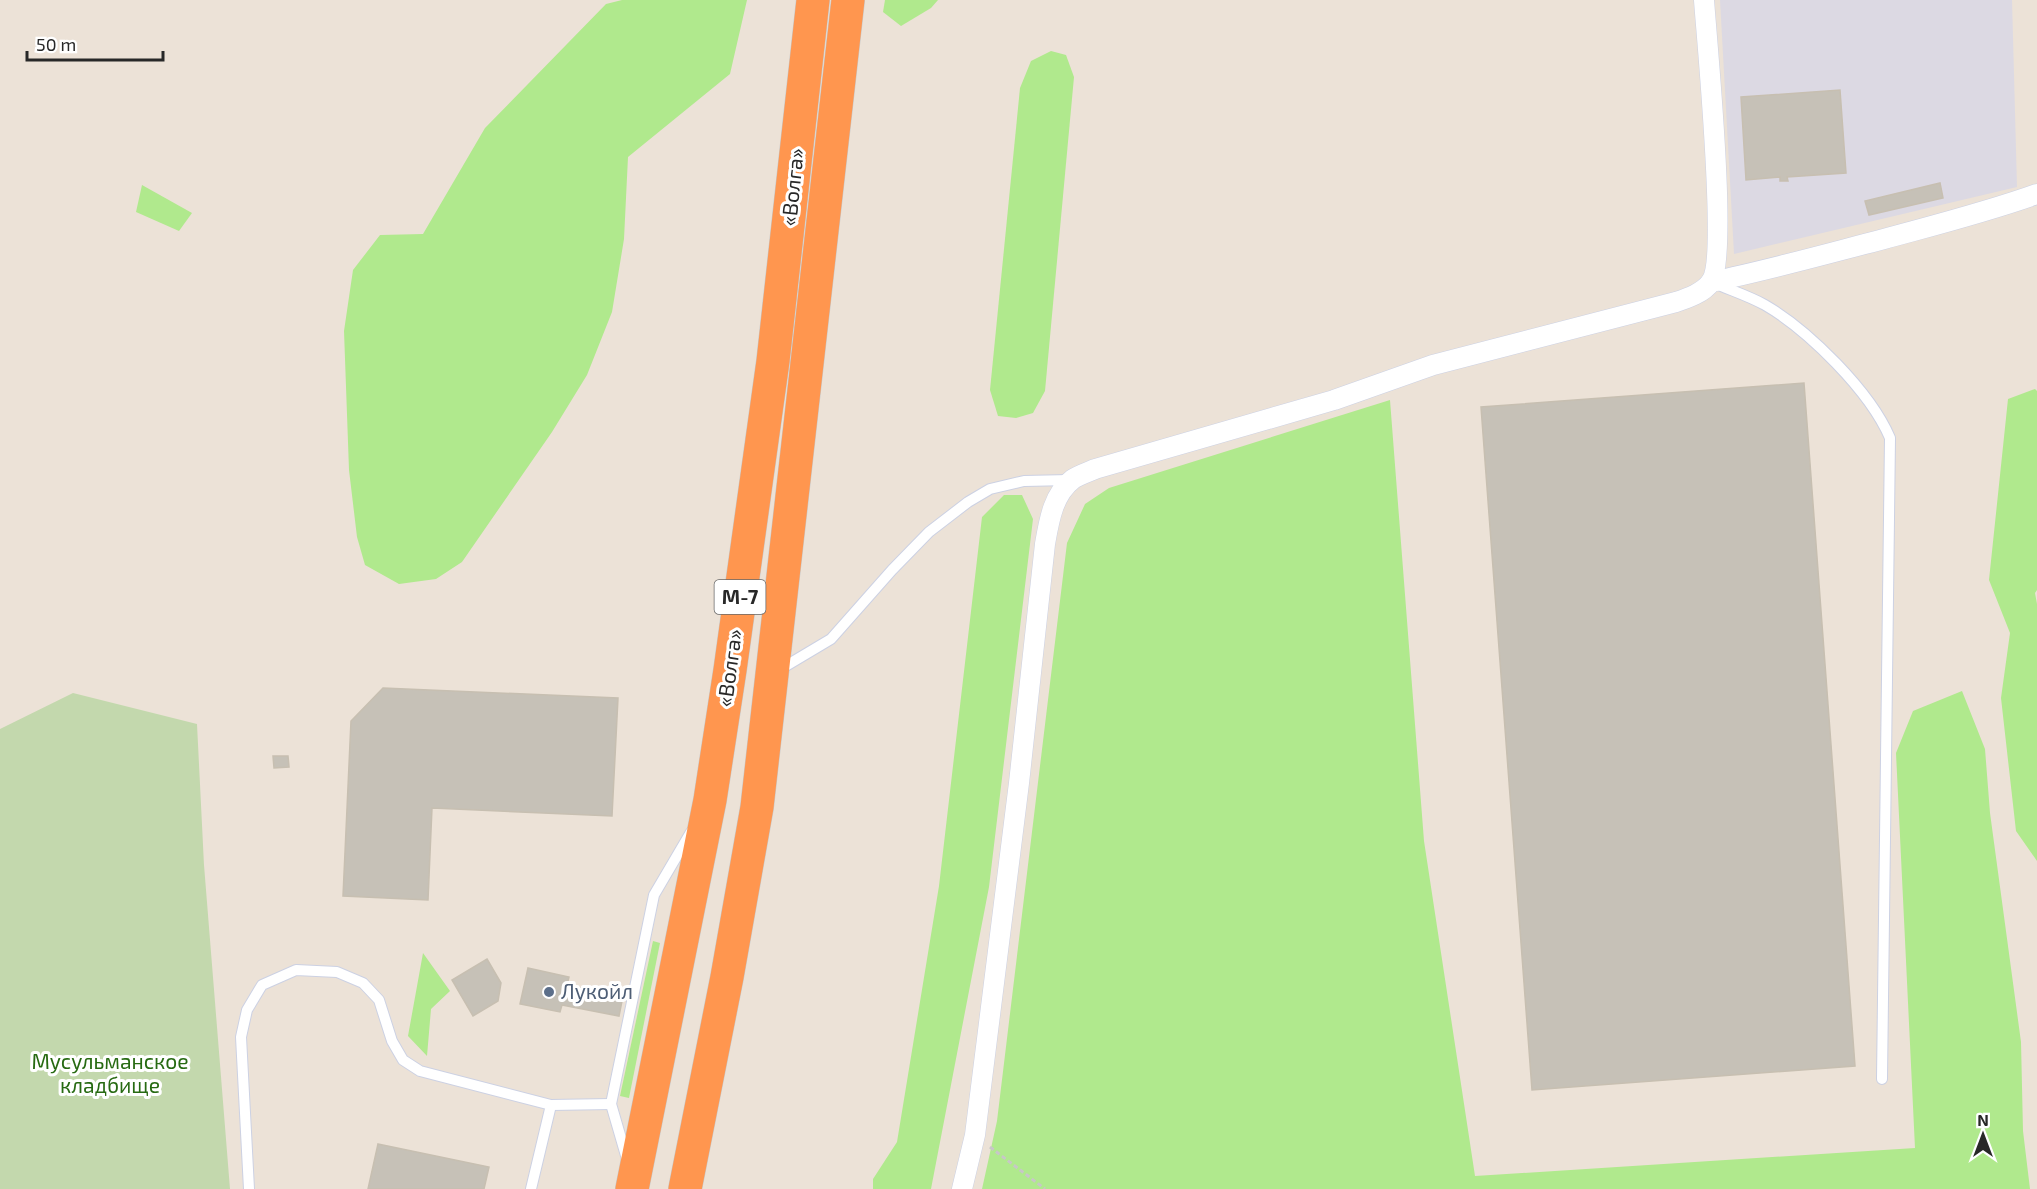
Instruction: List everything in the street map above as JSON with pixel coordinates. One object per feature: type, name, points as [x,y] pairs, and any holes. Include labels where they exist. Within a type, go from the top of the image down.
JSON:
[{"type":"highway","name":"«Волга»","points":[[633,1185],[710,800],[773,361],[813,0]]},
{"type":"highway","name":"«Волга»","points":[[685,1189],[727,977],[757,807],[848,0]]},
{"type":"street","points":[[1704,0],[1717,206],[1717,254],[1711,282]]},
{"type":"street","points":[[962,1189],[975,1135],[1049,518],[1055,502],[1072,480],[1095,469],[1334,400],[1433,365],[1676,302],[1695,295],[1711,282],[1753,274],[1851,248],[1998,208],[2037,194]]},
{"type":"lane","points":[[1711,282],[1763,304],[1786,319],[1822,350],[1862,393],[1883,420],[1890,438],[1882,1079]]},
{"type":"lane","points":[[773,673],[831,639],[922,539],[968,502],[990,489],[1024,481],[1072,480]]},
{"type":"lane","points":[[633,1185],[611,1104],[654,895],[710,800]]},
{"type":"lane","points":[[249,1189],[241,1037],[247,1010],[262,985],[296,970],[337,972],[363,983],[379,1000],[392,1041],[403,1060],[420,1071],[551,1105],[611,1104]]},
{"type":"lane","points":[[531,1189],[551,1105]]},
{"type":"path","points":[[975,1135],[1045,1189]]},
{"type":"shaded area","points":[[1720,0],[2012,0],[2017,187],[1734,254]]},
{"type":"green space","points":[[622,0],[747,0],[730,74],[628,157],[624,239],[612,312],[587,375],[552,432],[462,562],[436,579],[399,584],[365,565],[357,537],[349,470],[344,331],[353,270],[380,235],[423,234],[485,128],[606,4]]},
{"type":"green space","points":[[885,0],[938,0],[931,8],[901,26],[883,12]]},
{"type":"green space","points":[[1051,51],[1066,55],[1074,77],[1045,391],[1033,413],[1016,418],[998,416],[990,390],[1020,88],[1031,61]]},
{"type":"green space","points":[[142,185],[192,213],[179,231],[136,212]]},
{"type":"green space","points":[[2035,389],[2037,391],[2037,590],[2035,593],[2037,604],[2037,861],[2016,831],[2001,698],[2010,633],[1989,580],[2008,399]]},
{"type":"green space","points":[[1390,400],[1424,841],[1475,1176],[1915,1148],[1896,753],[1913,711],[1962,691],[1985,749],[1990,813],[2021,1042],[2023,1131],[2030,1189],[982,1189],[997,1121],[1067,543],[1085,504],[1109,488]]},
{"type":"green space","points":[[1004,495],[1022,495],[1033,519],[989,887],[931,1189],[873,1189],[873,1179],[897,1142],[939,886],[982,517]]},
{"type":"green space","name":"Мусульманское кладбище","points":[[73,693],[197,724],[204,865],[230,1189],[0,1189],[0,729]]},
{"type":"green space","points":[[653,941],[660,943],[629,1098],[620,1096]]},
{"type":"green space","points":[[423,953],[450,991],[431,1009],[427,1056],[408,1036]]},
{"type":"building","points":[[1840,90],[1846,173],[1787,177],[1788,181],[1780,181],[1780,177],[1746,180],[1741,97]]},
{"type":"building","points":[[1940,183],[1943,198],[1869,215],[1865,201]]},
{"type":"building","points":[[1804,383],[1855,1066],[1532,1090],[1481,407]]},
{"type":"building","points":[[383,688],[618,698],[612,816],[432,808],[428,900],[343,896],[351,721]]},
{"type":"building","points":[[273,756],[288,756],[289,767],[274,768]]},
{"type":"building","points":[[487,959],[501,983],[498,1001],[473,1016],[452,980]]},
{"type":"building","points":[[528,968],[569,977],[567,985],[623,996],[619,1016],[562,1005],[560,1012],[520,1004]]},
{"type":"building","points":[[378,1144],[489,1167],[484,1189],[368,1189]]},
{"type":"place","name":"Лукойл","points":[[549,992]]}]
